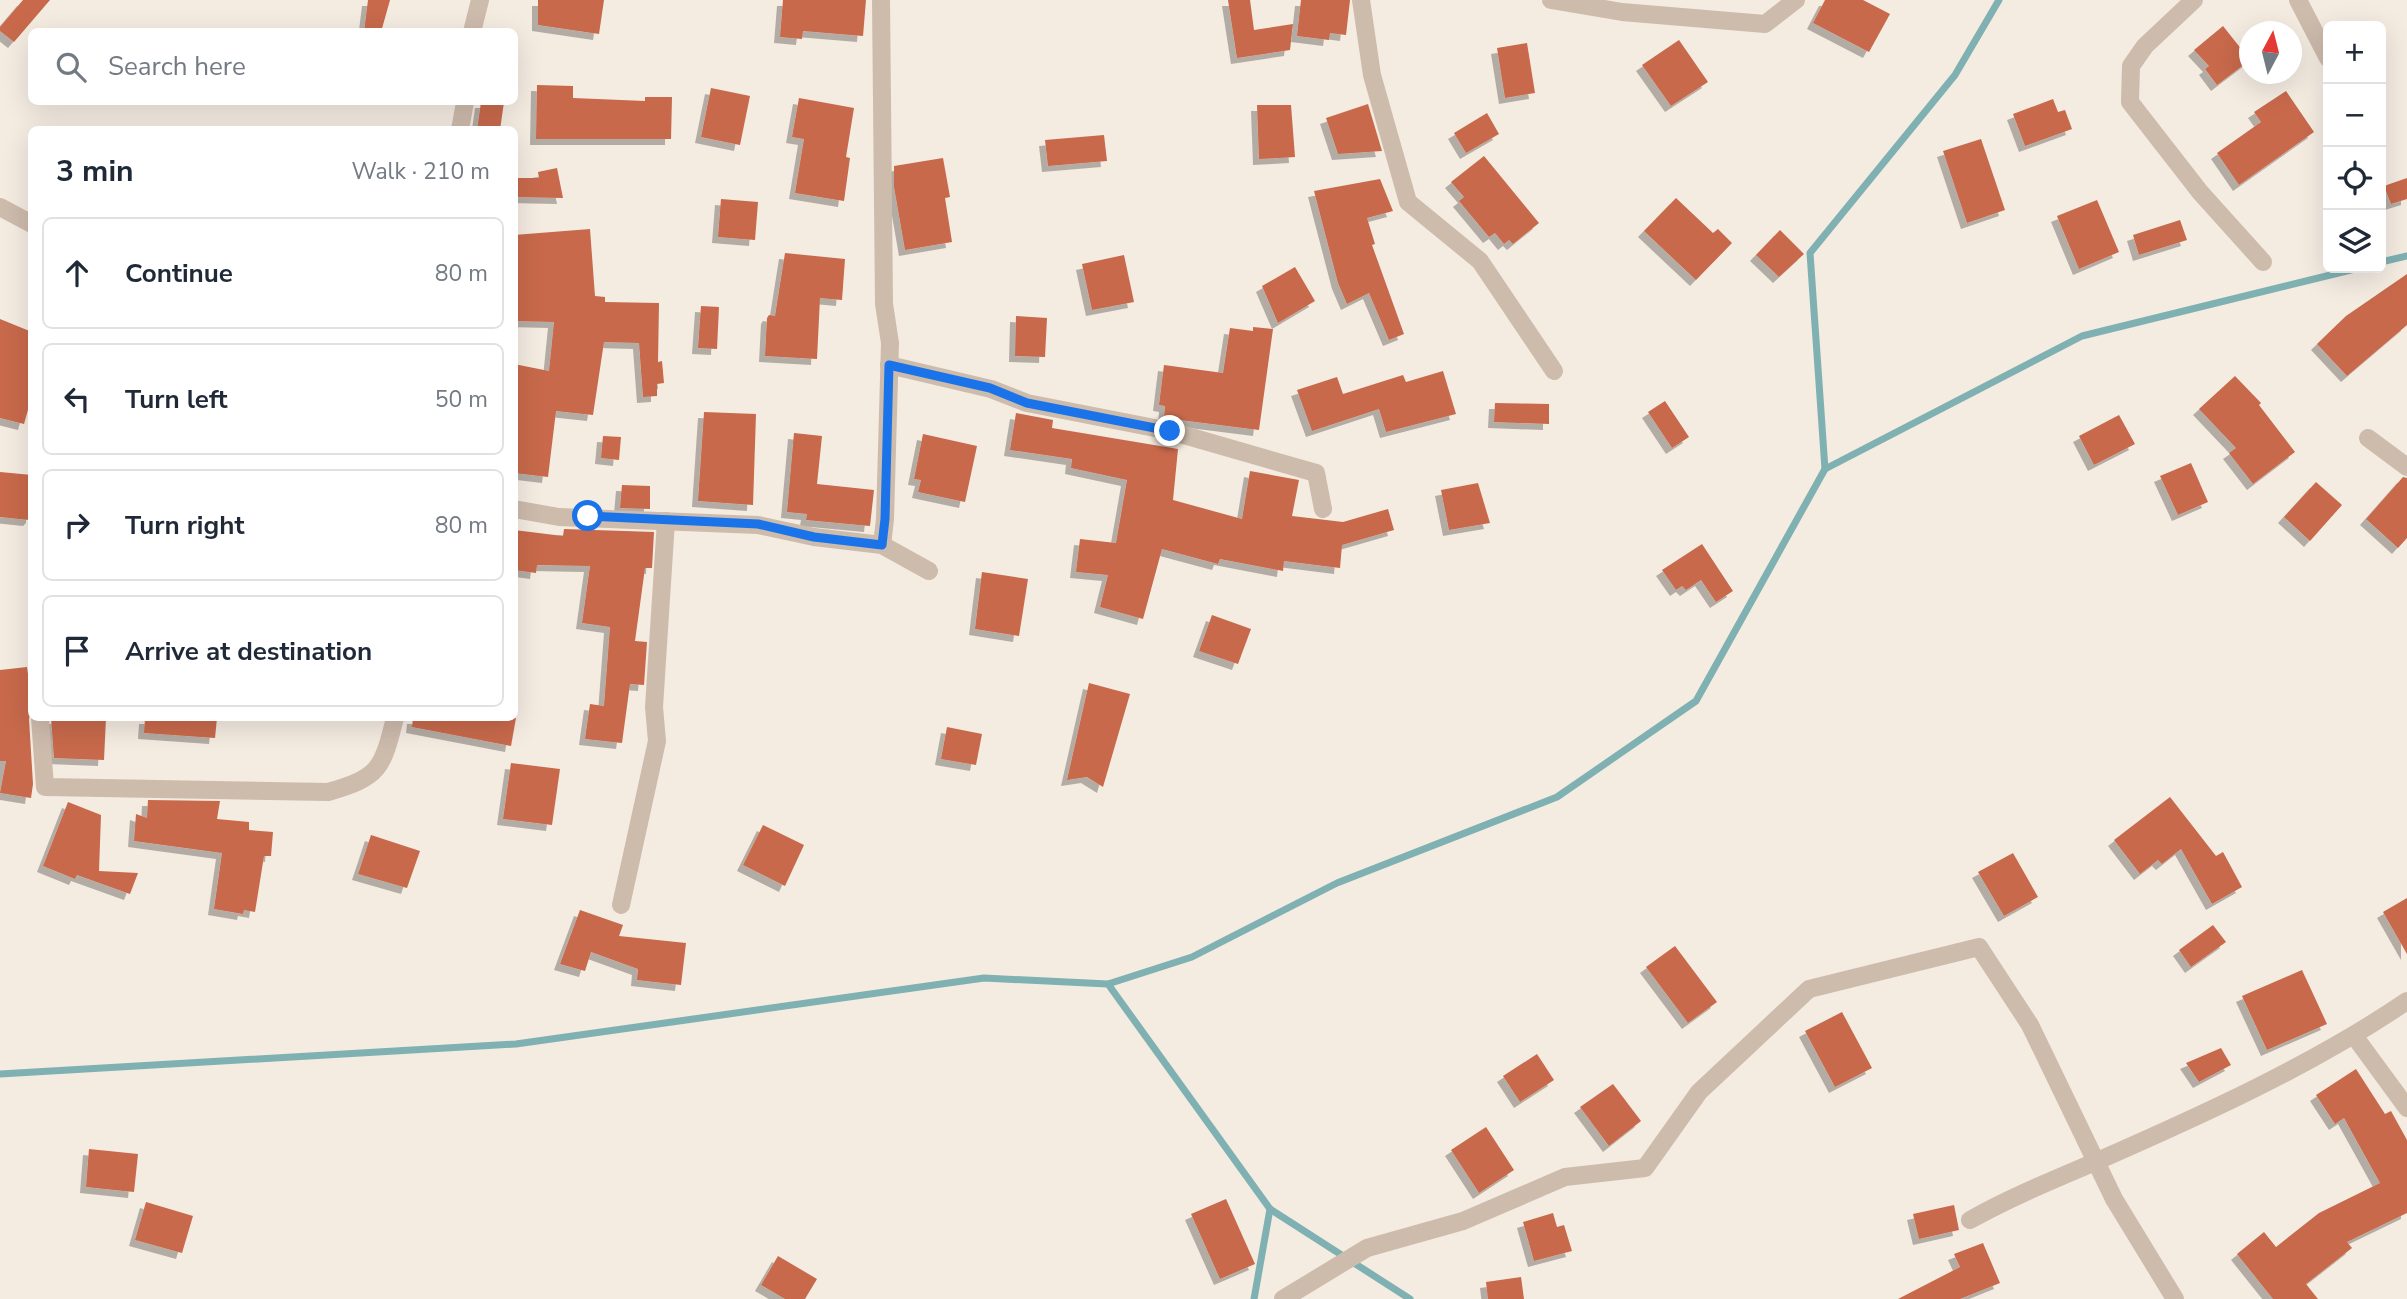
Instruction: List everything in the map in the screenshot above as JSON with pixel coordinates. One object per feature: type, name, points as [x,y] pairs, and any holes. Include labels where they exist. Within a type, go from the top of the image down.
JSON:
[{"type":"street","points":[[473,28],[480,0]]},
{"type":"street","points":[[881,0],[884,304],[890,343],[882,545]]},
{"type":"street","points":[[1361,0],[1372,75],[1408,202],[1480,261],[1554,371]]},
{"type":"street","points":[[1551,0],[1622,12],[1765,24],[1796,0]]},
{"type":"street","points":[[2194,0],[2145,46],[2131,66],[2130,102],[2200,192],[2263,262]]},
{"type":"street","points":[[2298,0],[2323,48]]},
{"type":"street","points":[[461,126],[465,105]]},
{"type":"street","points":[[0,207],[28,221]]},
{"type":"street","points":[[889,365],[990,388],[1027,403],[1170,431],[1316,473],[1323,509]]},
{"type":"street","points":[[2368,438],[2407,467]]},
{"type":"street","points":[[518,510],[559,517],[758,524],[814,537],[882,545],[929,571]]},
{"type":"street","points":[[621,905],[657,741],[654,706],[667,521]]},
{"type":"street","points":[[40,721],[44,787],[328,792],[362,782],[379,768],[394,721]]},
{"type":"street","points":[[1283,1299],[1367,1248],[1463,1221],[1565,1177],[1645,1168],[1699,1092],[1810,989],[1979,947],[2031,1026],[2114,1199],[2175,1299]]},
{"type":"street","points":[[1970,1220],[2010,1197],[2098,1161],[2355,1037],[2407,1001]]},
{"type":"street","points":[[2355,1037],[2407,1108]]},
{"type":"building","points":[[23,0],[50,0],[14,42],[0,31],[0,27]]},
{"type":"building","points":[[368,0],[390,0],[382,28],[364,28]]},
{"type":"building","points":[[538,0],[604,0],[599,34],[538,25]]},
{"type":"building","points":[[783,0],[866,0],[863,36],[803,31],[802,39],[780,37]]},
{"type":"building","points":[[1228,0],[1250,0],[1254,30],[1293,24],[1290,50],[1237,58]]},
{"type":"building","points":[[1301,0],[1350,0],[1346,35],[1330,33],[1329,40],[1297,36]]},
{"type":"building","points":[[1825,0],[1863,0],[1890,14],[1869,52],[1813,23]]},
{"type":"building","points":[[2223,26],[2239,46],[2239,68],[2217,85],[2205,69],[2209,66],[2194,50]]},
{"type":"building","points":[[1679,40],[1708,82],[1671,106],[1642,65]]},
{"type":"building","points":[[1527,43],[1535,93],[1505,98],[1497,48]]},
{"type":"building","points":[[537,85],[573,86],[573,98],[645,101],[645,97],[672,97],[671,139],[536,139]]},
{"type":"building","points":[[711,88],[750,96],[740,145],[701,137]]},
{"type":"building","points":[[2286,91],[2314,132],[2239,185],[2217,153],[2261,122],[2254,112]]},
{"type":"building","points":[[799,98],[854,108],[846,157],[850,158],[844,201],[795,193],[804,139],[792,137]]},
{"type":"building","points":[[2053,99],[2058,112],[2065,110],[2072,129],[2025,146],[2013,114]]},
{"type":"building","points":[[1368,104],[1382,151],[1338,154],[1326,118]]},
{"type":"building","points":[[481,105],[504,105],[501,126],[478,126]]},
{"type":"building","points":[[1257,105],[1291,105],[1295,157],[1259,159]]},
{"type":"building","points":[[1487,113],[1499,134],[1466,153],[1454,133]]},
{"type":"building","points":[[1104,135],[1107,161],[1048,166],[1045,140]]},
{"type":"building","points":[[1981,139],[2005,210],[1967,223],[1943,151]]},
{"type":"building","points":[[1484,156],[1539,223],[1513,244],[1509,240],[1504,244],[1495,233],[1489,237],[1459,201],[1464,197],[1451,182]]},
{"type":"building","points":[[943,158],[950,197],[945,198],[952,242],[905,250],[894,187],[894,166]]},
{"type":"building","points":[[557,168],[563,198],[518,197],[518,178],[539,178],[538,172]]},
{"type":"building","points":[[2407,178],[2407,199],[2391,204],[2386,185]]},
{"type":"building","points":[[1380,179],[1393,211],[1367,218],[1375,244],[1372,245],[1404,334],[1389,340],[1369,293],[1347,304],[1338,283],[1314,191]]},
{"type":"building","points":[[1676,198],[1713,233],[1718,229],[1732,243],[1696,280],[1644,231]]},
{"type":"building","points":[[721,199],[758,202],[755,240],[718,237]]},
{"type":"building","points":[[2097,200],[2119,252],[2079,269],[2057,216]]},
{"type":"building","points":[[2180,220],[2187,240],[2139,255],[2133,235]]},
{"type":"building","points":[[590,229],[595,296],[605,297],[605,302],[659,303],[658,362],[662,361],[664,383],[657,384],[657,396],[643,397],[639,343],[604,342],[593,415],[556,411],[548,477],[518,473],[518,365],[549,371],[554,322],[518,321],[518,235]]},
{"type":"building","points":[[1780,230],[1804,254],[1779,277],[1756,255]]},
{"type":"building","points":[[785,253],[845,259],[842,300],[820,298],[817,359],[765,356],[767,318],[769,315],[775,316]]},
{"type":"building","points":[[1124,255],[1134,302],[1092,310],[1082,264]]},
{"type":"building","points":[[1295,267],[1315,301],[1278,323],[1262,286]]},
{"type":"building","points":[[2407,274],[2407,325],[2347,376],[2317,344],[2346,316]]},
{"type":"building","points":[[701,306],[719,307],[717,349],[698,348]]},
{"type":"building","points":[[1016,316],[1047,318],[1045,357],[1015,356]]},
{"type":"building","points":[[0,319],[28,330],[28,410],[24,424],[0,418]]},
{"type":"building","points":[[1253,327],[1273,329],[1259,430],[1164,418],[1165,406],[1159,405],[1164,365],[1223,373],[1230,328],[1253,331]]},
{"type":"building","points":[[1443,371],[1456,414],[1386,432],[1379,409],[1312,431],[1297,390],[1337,377],[1343,394],[1403,375],[1406,382]]},
{"type":"building","points":[[2235,376],[2261,403],[2259,405],[2295,452],[2253,484],[2229,453],[2236,448],[2199,409]]},
{"type":"building","points":[[1665,401],[1689,437],[1672,448],[1648,412]]},
{"type":"building","points":[[1495,403],[1549,404],[1549,424],[1494,422]]},
{"type":"building","points":[[704,412],[756,414],[753,505],[698,501]]},
{"type":"building","points":[[1016,413],[1053,420],[1052,428],[1178,449],[1173,500],[1242,519],[1250,471],[1299,480],[1292,516],[1343,522],[1388,509],[1394,530],[1342,545],[1340,568],[1284,561],[1283,571],[1220,559],[1218,564],[1162,549],[1143,619],[1100,607],[1108,575],[1076,572],[1080,539],[1116,543],[1127,480],[1071,468],[1072,459],[1010,450]]},
{"type":"building","points":[[2119,415],[2135,444],[2094,465],[2079,436]]},
{"type":"building","points":[[794,433],[822,436],[817,484],[874,490],[870,526],[806,520],[807,514],[787,512]]},
{"type":"building","points":[[923,434],[977,446],[965,502],[918,492],[921,480],[914,479]]},
{"type":"building","points":[[603,436],[621,437],[619,460],[601,458]]},
{"type":"building","points":[[2191,463],[2208,502],[2178,515],[2160,476]]},
{"type":"building","points":[[0,472],[28,475],[28,520],[0,517]]},
{"type":"building","points":[[2403,477],[2407,478],[2407,538],[2398,548],[2366,519]]},
{"type":"building","points":[[2316,482],[2342,505],[2310,541],[2284,517]]},
{"type":"building","points":[[1478,483],[1490,523],[1449,530],[1441,490]]},
{"type":"building","points":[[622,485],[650,486],[650,509],[620,508]]},
{"type":"building","points":[[564,529],[654,532],[652,568],[645,568],[635,641],[647,642],[644,685],[630,684],[622,743],[585,739],[590,704],[604,706],[610,627],[582,623],[590,566],[537,565],[536,573],[518,571],[518,530],[563,536]]},
{"type":"building","points":[[1702,544],[1733,591],[1716,602],[1701,580],[1686,590],[1682,586],[1676,590],[1662,570]]},
{"type":"building","points":[[982,572],[1028,579],[1019,636],[975,629]]},
{"type":"building","points":[[1212,615],[1251,629],[1238,664],[1199,651]]},
{"type":"building","points":[[27,667],[33,784],[31,798],[0,793],[6,761],[0,761],[0,670]]},
{"type":"building","points":[[1089,683],[1130,694],[1103,787],[1087,777],[1067,780]]},
{"type":"building","points":[[51,721],[106,721],[104,760],[54,758]]},
{"type":"building","points":[[145,721],[217,721],[215,738],[144,733]]},
{"type":"building","points":[[413,721],[515,721],[511,746],[412,727]]},
{"type":"building","points":[[947,727],[982,734],[976,765],[941,759]]},
{"type":"building","points":[[511,763],[560,769],[552,825],[503,819]]},
{"type":"building","points":[[2170,797],[2216,856],[2223,852],[2242,887],[2212,904],[2181,849],[2162,864],[2158,860],[2140,874],[2114,840]]},
{"type":"building","points":[[148,800],[220,801],[217,819],[249,822],[249,830],[273,832],[271,856],[264,856],[255,912],[244,910],[243,914],[214,909],[222,853],[134,841],[136,814],[147,818]]},
{"type":"building","points":[[68,802],[101,815],[99,871],[138,873],[130,894],[77,875],[75,879],[43,866]]},
{"type":"building","points":[[763,825],[804,845],[785,886],[743,865]]},
{"type":"building","points":[[371,835],[420,851],[407,888],[358,874]]},
{"type":"building","points":[[2013,853],[2038,897],[2004,916],[1978,872]]},
{"type":"building","points":[[2407,898],[2407,954],[2383,912]]},
{"type":"building","points":[[580,910],[623,925],[619,936],[686,943],[681,985],[637,980],[638,969],[591,952],[585,971],[560,964]]},
{"type":"building","points":[[2213,925],[2226,942],[2191,967],[2179,950]]},
{"type":"building","points":[[1675,946],[1717,1002],[1688,1023],[1646,967]]},
{"type":"building","points":[[2302,970],[2327,1024],[2267,1050],[2242,996]]},
{"type":"building","points":[[1842,1012],[1872,1068],[1835,1087],[1805,1031]]},
{"type":"building","points":[[2221,1048],[2231,1065],[2199,1082],[2186,1063]]},
{"type":"building","points":[[1537,1054],[1554,1080],[1520,1102],[1503,1076]]},
{"type":"building","points":[[2356,1069],[2385,1114],[2391,1111],[2407,1140],[2407,1213],[2347,1242],[2352,1248],[2306,1284],[2318,1299],[2273,1299],[2237,1254],[2264,1232],[2276,1247],[2319,1213],[2380,1183],[2344,1118],[2335,1124],[2316,1095]]},
{"type":"building","points":[[1613,1084],[1641,1121],[1609,1146],[1580,1107]]},
{"type":"building","points":[[1486,1127],[1514,1170],[1479,1193],[1451,1150]]},
{"type":"building","points":[[89,1149],[138,1154],[134,1192],[86,1187]]},
{"type":"building","points":[[1226,1199],[1255,1264],[1220,1279],[1191,1214]]},
{"type":"building","points":[[146,1202],[193,1216],[182,1253],[135,1240]]},
{"type":"building","points":[[1954,1205],[1959,1230],[1919,1239],[1913,1214]]},
{"type":"building","points":[[1553,1213],[1557,1227],[1564,1225],[1572,1251],[1534,1261],[1523,1222]]},
{"type":"building","points":[[1983,1243],[2000,1283],[1960,1299],[1898,1299],[1960,1267],[1954,1254]]},
{"type":"building","points":[[778,1256],[817,1279],[805,1299],[785,1299],[761,1285]]},
{"type":"building","points":[[1521,1277],[1524,1299],[1488,1299],[1486,1282]]},
{"type":"waterway","points":[[1825,469],[1810,253],[1955,75],[1999,0]]},
{"type":"waterway","points":[[2386,261],[2407,256]]},
{"type":"waterway","points":[[1108,984],[1192,957],[1337,883],[1557,797],[1696,701],[1825,469],[2082,336],[2339,273]]},
{"type":"waterway","points":[[0,1074],[516,1044],[984,978],[1108,984],[1270,1209],[1410,1299]]},
{"type":"waterway","points":[[1254,1299],[1270,1209]]},
{"type":"route","points":[[588,516],[758,524],[814,537],[849,539],[882,545],[889,365],[990,388],[1027,403],[1170,431]]}]
